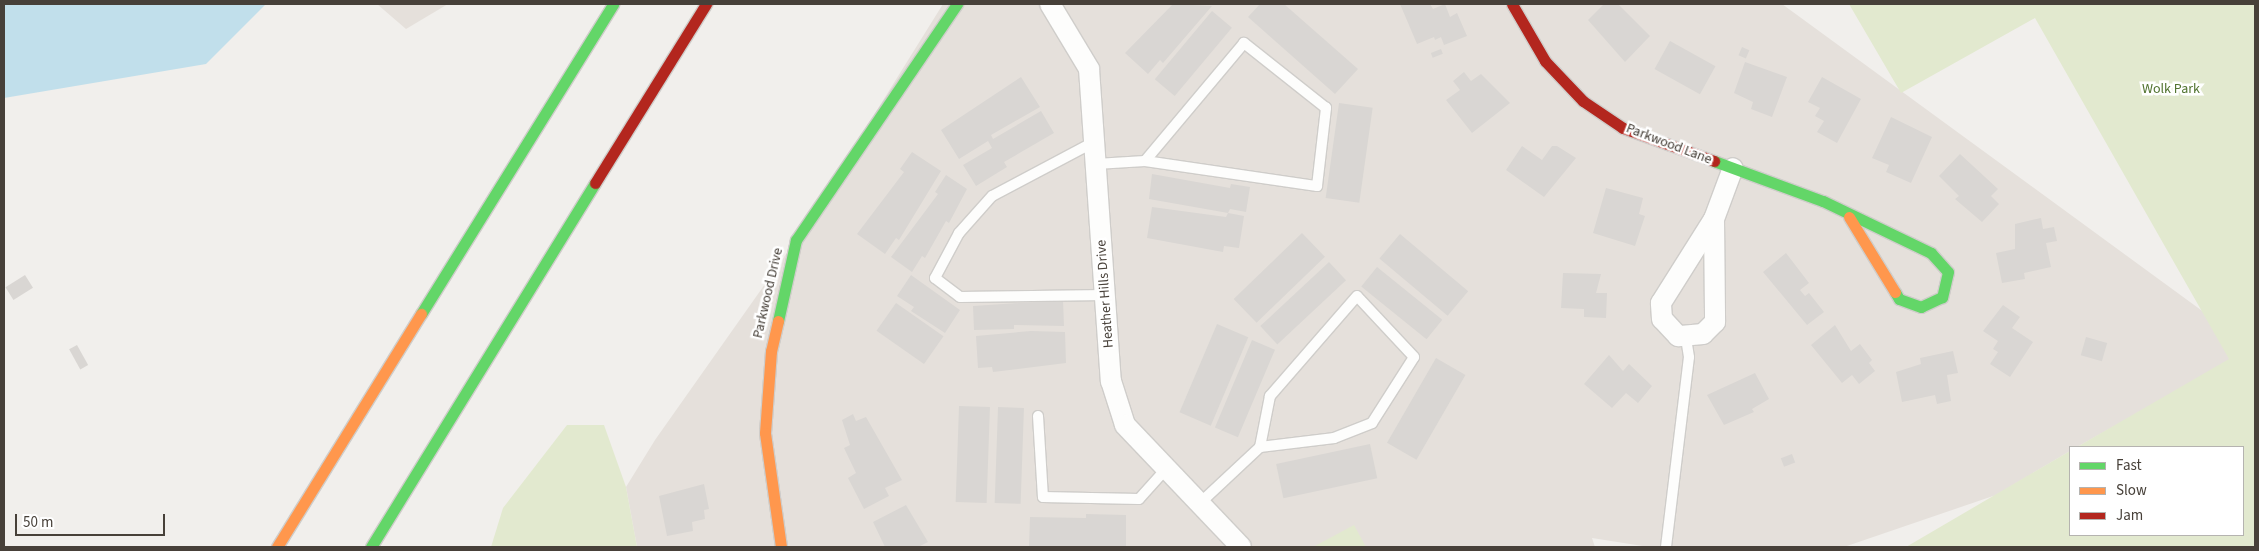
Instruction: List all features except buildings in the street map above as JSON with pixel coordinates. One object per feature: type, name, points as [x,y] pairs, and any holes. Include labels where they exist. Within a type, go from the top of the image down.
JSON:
[{"type":"main road","points":[[276,547],[614,4]]},
{"type":"main road","points":[[371,547],[706,4]]},
{"type":"main road","name":"Parkwood Drive","points":[[782,547],[765,433],[771,351],[796,240],[957,4]]},
{"type":"main road","name":"Parkwood Lane","points":[[1512,4],[1545,61],[1583,101],[1623,128],[1823,201],[1849,217],[1939,257],[1949,281],[1942,297],[1921,307],[1899,299],[1849,217]]},
{"type":"main road","points":[[380,547],[435,443]]},
{"type":"street","name":"Heather Hills Drive","points":[[1050,4],[1090,69],[1111,381],[1125,425],[1241,547]]},
{"type":"street","points":[[1714,219],[1717,314],[1703,334],[1686,338],[1666,326],[1661,302],[1714,219],[1734,168]]},
{"type":"lane","points":[[1096,164],[1145,161],[1317,186],[1326,108],[1244,43],[1145,161]]},
{"type":"lane","points":[[1094,142],[992,196],[959,233],[935,278],[960,297],[1105,295]]},
{"type":"lane","points":[[1199,504],[1260,447],[1270,396],[1357,296],[1414,357],[1372,422],[1334,438],[1260,447]]},
{"type":"lane","points":[[1666,547],[1689,357],[1686,338]]},
{"type":"lane","points":[[1038,416],[1043,497],[1139,499],[1166,469]]},
{"type":"shaded area","points":[[377,4],[448,4],[406,29]]},
{"type":"shaded area","points":[[943,4],[1782,4],[2253,348],[2079,446],[2069,446],[2069,452],[1996,495],[1844,547],[1649,547],[1592,538],[1595,547],[637,547],[626,487],[655,440],[796,240]]},
{"type":"green space","name":"Wolk Park","points":[[1849,4],[2255,4],[2255,547],[1906,547],[2069,452],[2069,536],[2244,536],[2244,446],[2079,446],[2229,359],[2035,18],[1901,93]]},
{"type":"green space","points":[[567,425],[604,425],[626,487],[637,547],[491,547],[503,508]]},
{"type":"green space","points":[[1354,525],[1366,547],[1313,547]]},
{"type":"water","points":[[4,4],[266,4],[206,64],[4,98]]},
{"type":"traffic: fast","points":[[421,314],[613,4]]},
{"type":"traffic: fast","points":[[778,321],[796,240],[957,4]]},
{"type":"traffic: fast","points":[[1714,161],[1823,201],[1931,253],[1948,272],[1942,297],[1921,307],[1899,299],[1895,292]]},
{"type":"traffic: fast","points":[[371,547],[595,183]]},
{"type":"traffic: slow","points":[[1849,217],[1895,292]]},
{"type":"traffic: slow","points":[[277,547],[421,314]]},
{"type":"traffic: slow","points":[[778,321],[771,351],[765,433],[781,547]]},
{"type":"traffic: jam","points":[[595,183],[706,4]]},
{"type":"traffic: jam","points":[[1512,4],[1545,61],[1583,101],[1623,128],[1714,161]]}]
